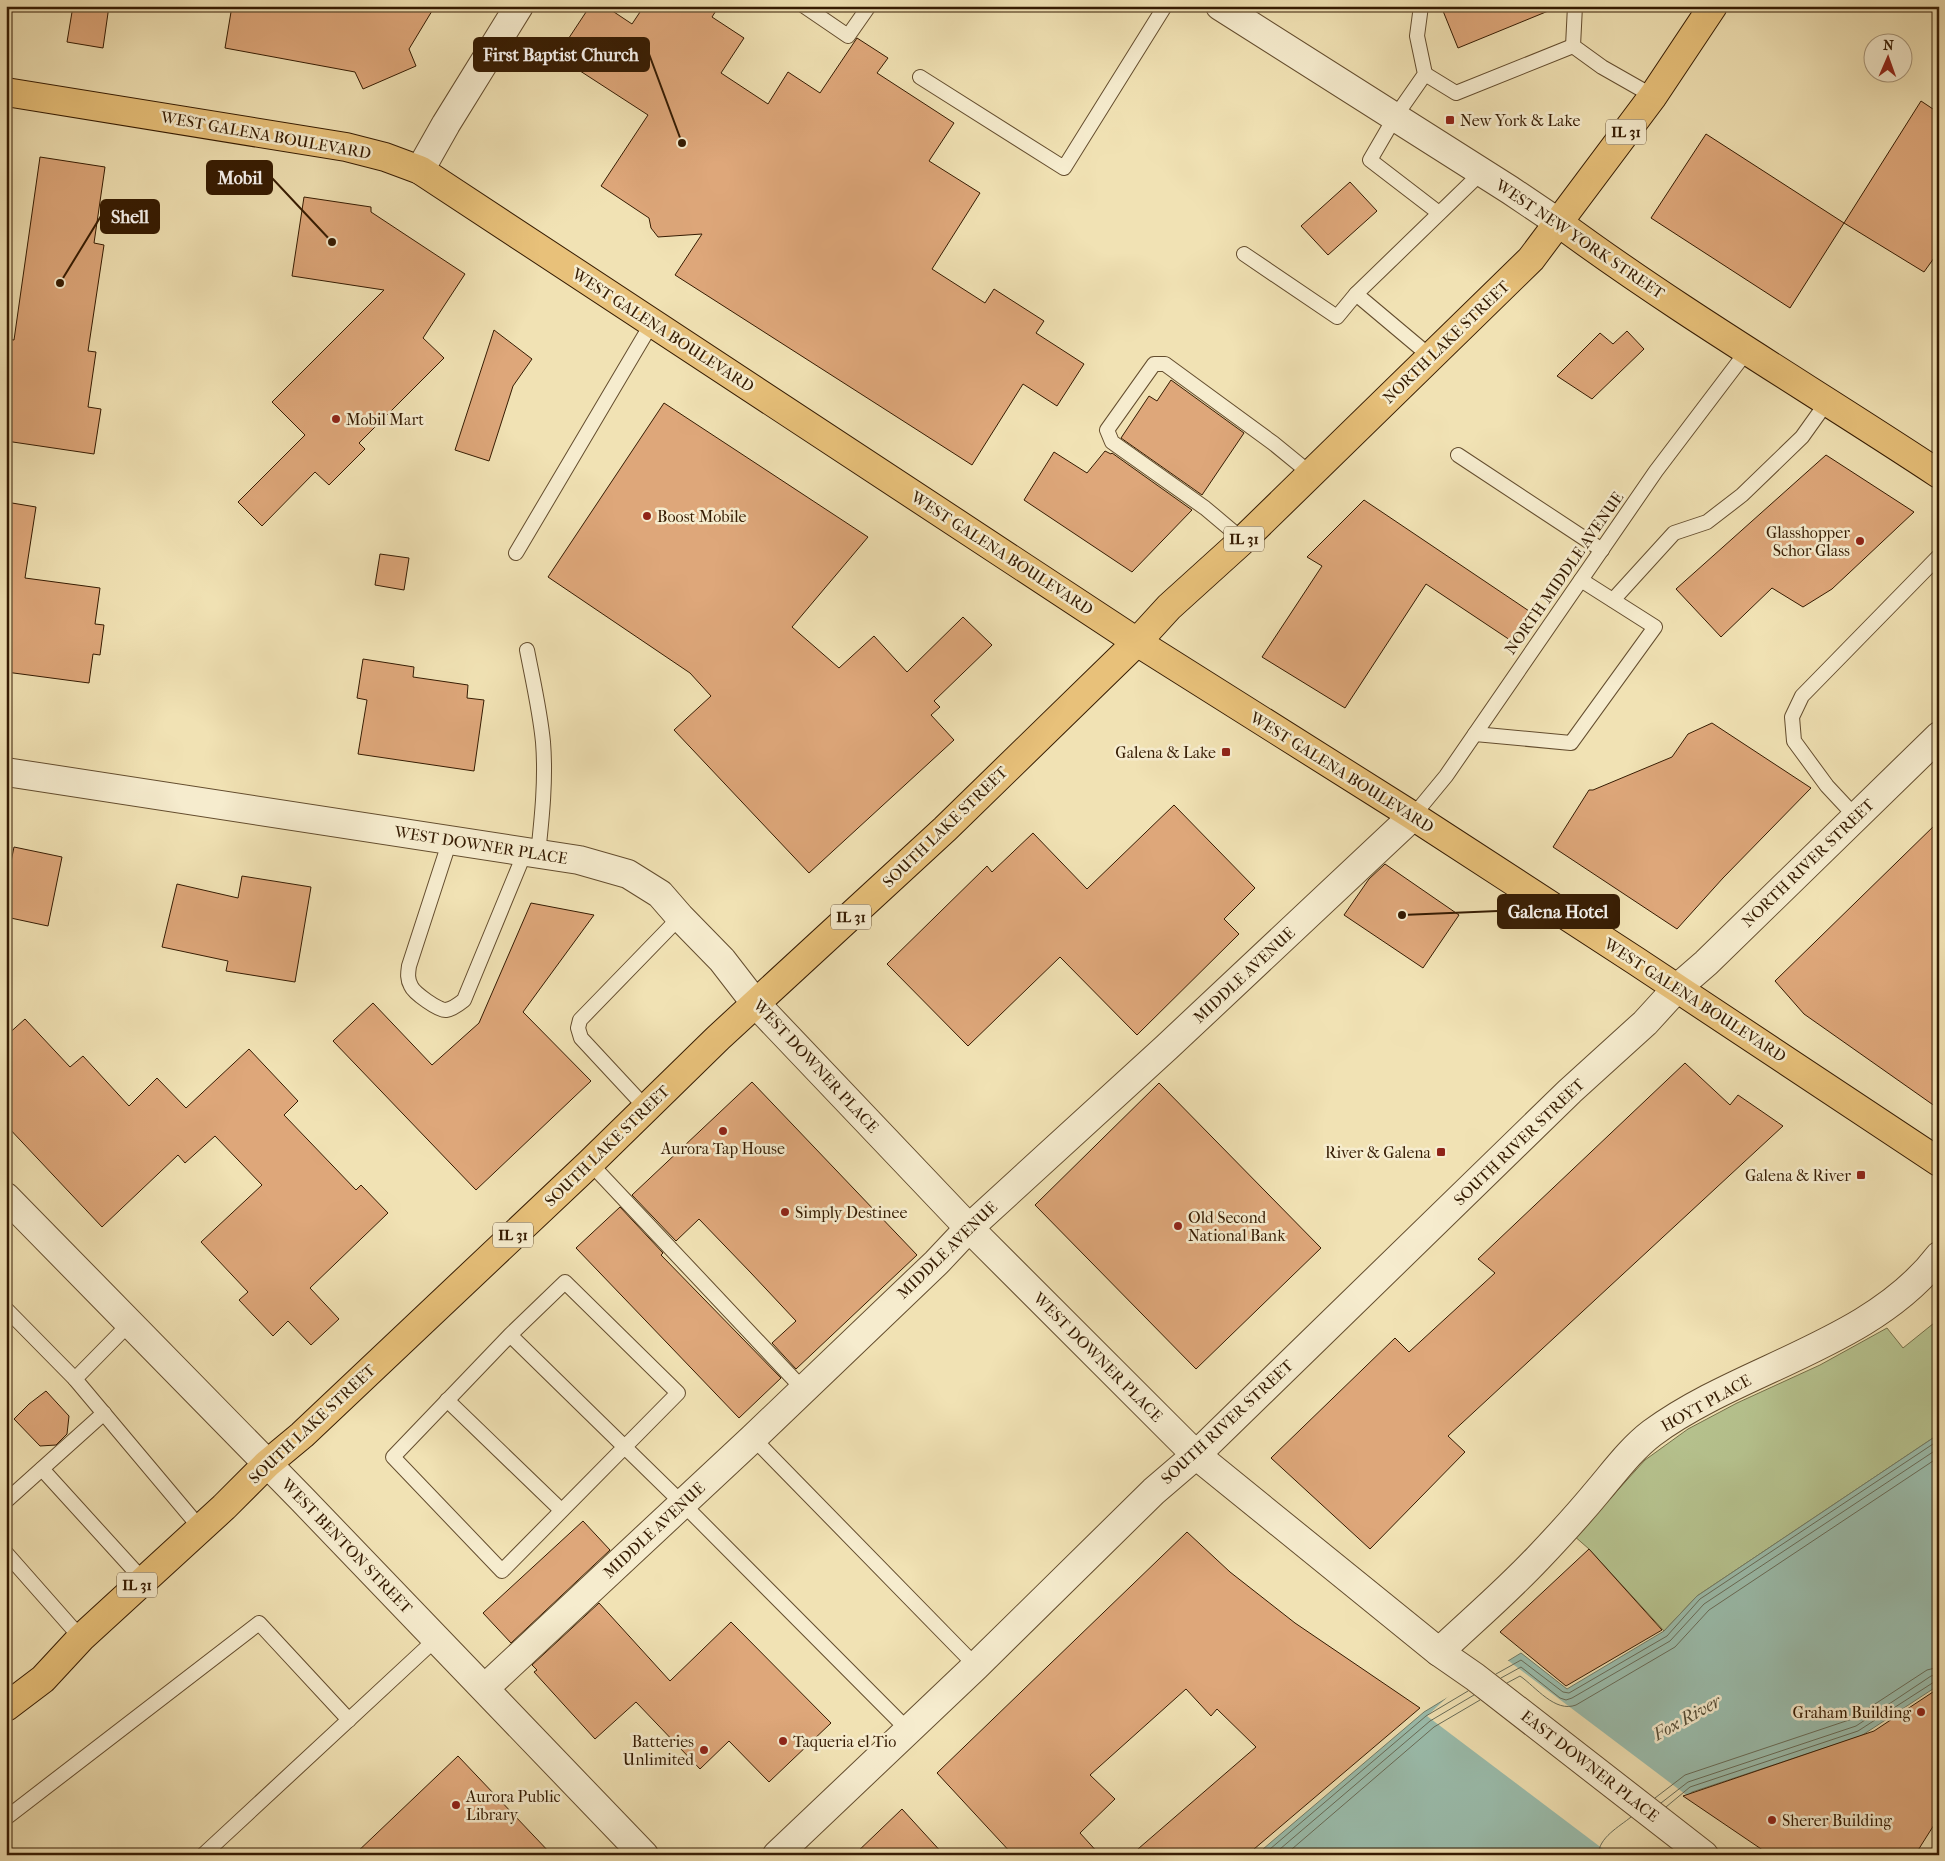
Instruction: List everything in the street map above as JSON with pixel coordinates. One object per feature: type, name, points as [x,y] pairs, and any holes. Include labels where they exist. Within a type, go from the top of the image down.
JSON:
[{"type":"main road","name":"NORTH LAKE STREET","points":[[1137,642],[1169,607],[1243,540],[1532,259],[1654,96],[1713,6]]},
{"type":"main road","name":"WEST GALENA BOULEVARD","points":[[6,92],[346,147],[385,157],[420,170],[1137,642],[1413,816],[1939,1162]]},
{"type":"main road","name":"WEST NEW YORK STREET","points":[[1559,223],[1596,251],[1747,351],[1939,474]]},
{"type":"main road","name":"SOUTH LAKE STREET","points":[[6,1707],[42,1679],[80,1638],[201,1529],[267,1464],[302,1435],[590,1163],[718,1038],[945,829],[1137,642]]},
{"type":"street","points":[[420,170],[446,124],[519,6]]},
{"type":"street","name":"WEST NEW YORK STREET","points":[[1220,6],[1559,223]]},
{"type":"street","name":"NORTH RIVER STREET","points":[[1676,989],[1706,963],[1939,736]]},
{"type":"street","name":"WEST DOWNER PLACE","points":[[6,772],[579,860],[628,874],[660,894],[680,918],[722,960],[756,1004],[969,1228],[1196,1455],[1439,1652],[1475,1677]]},
{"type":"street","name":"MIDDLE AVENUE","points":[[485,1688],[753,1438],[969,1228],[1174,1040],[1413,816]]},
{"type":"street","name":"SOUTH RIVER STREET","points":[[777,1855],[976,1666],[1154,1491],[1196,1455],[1570,1091],[1645,1023],[1676,989]]},
{"type":"street","name":"WEST BENTON STREET","points":[[6,1197],[437,1638],[644,1855]]},
{"type":"street","name":"HOYT PLACE","points":[[1439,1652],[1537,1560],[1631,1452],[1651,1434],[1707,1399],[1791,1359],[1855,1325],[1896,1299],[1928,1270],[1939,1256]]},
{"type":"street","name":"EAST DOWNER PLACE","points":[[1475,1677],[1704,1855]]},
{"type":"lane","points":[[804,6],[848,36],[869,6]]},
{"type":"lane","points":[[920,77],[1064,168],[1165,6]]},
{"type":"lane","points":[[1421,6],[1417,36],[1426,74],[1456,92],[1573,46]]},
{"type":"lane","points":[[1573,46],[1574,6]]},
{"type":"lane","points":[[1573,46],[1602,67],[1654,96]]},
{"type":"lane","points":[[1426,74],[1395,117],[1370,160],[1439,213]]},
{"type":"lane","points":[[1244,254],[1337,317],[1356,294],[1482,172]]},
{"type":"lane","points":[[1356,294],[1431,357]]},
{"type":"lane","points":[[516,553],[652,323]]},
{"type":"lane","name":"NORTH MIDDLE AVENUE","points":[[1413,816],[1446,776],[1656,472],[1747,351]]},
{"type":"lane","points":[[1243,540],[1205,508],[1112,442],[1107,430],[1154,364],[1165,364],[1273,443],[1311,474]]},
{"type":"lane","points":[[1613,600],[1674,533],[1707,522],[1742,495],[1802,437],[1827,402]]},
{"type":"lane","points":[[1458,455],[1602,550]]},
{"type":"lane","points":[[1856,816],[1827,786],[1794,741],[1792,717],[1802,696],[1939,556]]},
{"type":"lane","points":[[1475,734],[1571,743],[1655,627],[1581,580]]},
{"type":"lane","points":[[450,840],[409,966],[408,976],[411,988],[439,1009],[446,1010],[457,1006],[464,1000],[531,853],[542,811],[543,743],[538,705],[527,650]]},
{"type":"lane","points":[[647,1108],[581,1038],[578,1028],[580,1020],[680,918]]},
{"type":"lane","points":[[590,1163],[803,1389]]},
{"type":"lane","points":[[565,1282],[678,1393],[623,1446],[502,1570],[393,1457],[510,1336],[565,1282]]},
{"type":"lane","points":[[6,1309],[75,1380],[201,1529]]},
{"type":"lane","points":[[75,1380],[130,1323]]},
{"type":"lane","points":[[510,1336],[682,1503],[908,1730]]},
{"type":"lane","points":[[447,1400],[561,1510]]},
{"type":"lane","points":[[6,1502],[104,1413]]},
{"type":"lane","points":[[753,1438],[976,1666]]},
{"type":"lane","points":[[42,1469],[143,1580]]},
{"type":"lane","points":[[6,1554],[80,1638]]},
{"type":"lane","points":[[6,1818],[259,1623],[349,1720]]},
{"type":"lane","points":[[203,1855],[437,1638]]},
{"type":"green space","points":[[1939,1319],[1939,1434],[1697,1596],[1664,1631],[1589,1549],[1573,1535],[1607,1502],[1645,1460],[1688,1429],[1737,1403],[1820,1365],[1887,1328],[1903,1348]]},
{"type":"water","name":"Fox River","points":[[1939,1434],[1939,1685],[1861,1736],[1692,1792],[1614,1855],[1256,1855],[1424,1712],[1521,1653],[1567,1689],[1664,1631],[1697,1596]]},
{"type":"pier","points":[[1506,1659],[1689,1797],[1618,1855],[1611,1855],[1427,1716],[1455,1690]]},
{"type":"building","points":[[73,6],[109,6],[103,48],[67,42]]},
{"type":"building","points":[[232,6],[435,6],[409,49],[416,66],[363,89],[355,72],[225,48]]},
{"type":"building","points":[[590,6],[605,6],[632,24],[644,6],[719,6],[712,17],[744,38],[721,73],[768,104],[788,72],[820,93],[857,38],[888,58],[877,73],[954,123],[929,161],[980,193],[932,269],[985,303],[994,289],[1044,321],[1036,333],[1084,364],[1057,406],[1023,384],[972,465],[675,275],[702,234],[658,237],[651,228],[649,218],[601,186],[648,115],[557,56]]},
{"type":"building","points":[[1441,6],[1558,6],[1558,7],[1458,48]]},
{"type":"building","points":[[1921,101],[1939,113],[1939,251],[1924,272],[1844,223]]},
{"type":"building","points":[[1706,134],[1844,223],[1790,308],[1651,218]]},
{"type":"building","points":[[40,157],[105,167],[94,243],[104,245],[88,351],[96,352],[88,407],[101,409],[94,454],[6,441],[6,339],[14,340]]},
{"type":"building","points":[[1350,182],[1377,211],[1328,255],[1301,226]]},
{"type":"building","points":[[304,197],[371,207],[371,212],[465,274],[423,338],[444,358],[359,443],[365,449],[329,485],[315,472],[262,526],[238,502],[305,435],[272,402],[384,290],[292,276]]},
{"type":"building","points":[[494,330],[532,359],[513,386],[489,461],[455,450]]},
{"type":"building","points":[[1627,331],[1644,349],[1592,399],[1557,376],[1600,333],[1613,344]]},
{"type":"building","points":[[1171,380],[1244,433],[1202,495],[1121,438],[1149,396],[1157,401]]},
{"type":"building","points":[[664,403],[868,537],[792,627],[839,668],[874,636],[907,672],[963,617],[992,645],[934,701],[940,707],[931,715],[954,740],[809,873],[674,730],[711,696],[690,673],[548,577]]},
{"type":"building","points":[[1105,451],[1112,453],[1192,510],[1132,572],[1024,500],[1054,452],[1087,473]]},
{"type":"building","points":[[1826,455],[1914,512],[1832,589],[1803,607],[1772,588],[1721,637],[1676,589]]},
{"type":"building","points":[[1364,500],[1532,613],[1513,642],[1426,584],[1345,708],[1262,657],[1322,566],[1307,557]]},
{"type":"building","points":[[6,502],[36,507],[25,578],[100,588],[95,624],[104,625],[100,655],[93,654],[89,683],[6,672]]},
{"type":"building","points":[[380,554],[409,558],[404,590],[375,585]]},
{"type":"building","points":[[363,659],[414,667],[413,677],[468,685],[467,698],[484,700],[474,771],[358,754],[367,700],[357,698]]},
{"type":"building","points":[[1712,723],[1811,788],[1723,878],[1677,929],[1553,847],[1589,790],[1672,757],[1688,734]]},
{"type":"building","points":[[1174,805],[1255,888],[1224,919],[1239,934],[1137,1035],[1060,957],[968,1046],[887,964],[987,866],[992,872],[1033,833],[1087,889]]},
{"type":"building","points":[[1939,821],[1939,1109],[1804,1014],[1775,981]]},
{"type":"building","points":[[14,847],[62,857],[48,926],[6,917],[6,886]]},
{"type":"building","points":[[1385,864],[1459,915],[1423,968],[1344,915],[1369,879]]},
{"type":"building","points":[[242,876],[311,887],[295,982],[226,971],[228,961],[162,947],[177,884],[238,898]]},
{"type":"building","points":[[531,903],[594,915],[523,1012],[591,1081],[476,1190],[333,1041],[373,1003],[432,1065],[479,1023]]},
{"type":"building","points":[[25,1019],[70,1067],[83,1056],[129,1106],[157,1078],[186,1108],[249,1049],[298,1101],[284,1115],[356,1190],[361,1185],[388,1213],[310,1288],[339,1319],[311,1345],[288,1321],[273,1336],[239,1300],[248,1292],[201,1242],[262,1185],[215,1136],[185,1163],[178,1155],[102,1227],[6,1125],[6,1036]]},
{"type":"building","points":[[1685,1063],[1730,1105],[1738,1095],[1783,1126],[1448,1436],[1465,1452],[1370,1549],[1271,1458],[1395,1338],[1409,1352],[1495,1273],[1478,1259]]},
{"type":"building","points":[[752,1082],[917,1255],[796,1369],[772,1343],[796,1321],[751,1273],[699,1219],[676,1241],[632,1195]]},
{"type":"building","name":"Old Second National Bank","points":[[1159,1083],[1321,1248],[1196,1369],[1035,1205]]},
{"type":"building","points":[[620,1207],[663,1253],[661,1255],[781,1378],[739,1418],[576,1248]]},
{"type":"building","points":[[46,1391],[69,1416],[67,1434],[56,1445],[40,1446],[14,1419]]},
{"type":"building","points":[[583,1521],[610,1550],[511,1643],[483,1613]]},
{"type":"building","points":[[1187,1532],[1230,1572],[1295,1623],[1420,1708],[1247,1855],[1131,1855],[1256,1747],[1217,1709],[1211,1716],[1186,1689],[1090,1775],[1115,1799],[1080,1833],[1100,1855],[1013,1855],[937,1773]]},
{"type":"building","points":[[1589,1549],[1662,1630],[1566,1686],[1500,1632]]},
{"type":"building","points":[[599,1603],[670,1681],[731,1622],[831,1723],[769,1782],[729,1741],[700,1769],[636,1702],[595,1739],[534,1672],[537,1670],[532,1665]]},
{"type":"building","points":[[1939,1688],[1939,1817],[1915,1855],[1770,1855],[1683,1796],[1874,1731]]},
{"type":"building","name":"Aurora Public Library","points":[[458,1756],[552,1855],[354,1855]]},
{"type":"building","points":[[902,1809],[944,1855],[854,1855]]},
{"type":"place","name":"New York & Lake","points":[[1450,120]]},
{"type":"place","name":"First Baptist Church","points":[[682,143]]},
{"type":"place","name":"Mobil","points":[[332,242]]},
{"type":"place","name":"Shell","points":[[60,283]]},
{"type":"place","name":"Mobil Mart","points":[[336,419]]},
{"type":"place","name":"Boost Mobile","points":[[647,516]]},
{"type":"place","name":"Glasshopper Schor Glass","points":[[1860,541]]},
{"type":"place","name":"Galena & Lake","points":[[1226,752]]},
{"type":"place","name":"Galena Hotel","points":[[1402,915]]},
{"type":"place","name":"Aurora Tap House","points":[[723,1131]]},
{"type":"place","name":"River & Galena","points":[[1441,1152]]},
{"type":"place","name":"Galena & River","points":[[1861,1175]]},
{"type":"place","name":"Simply Destinee","points":[[785,1212]]},
{"type":"place","name":"Old Second National Bank","points":[[1178,1226]]},
{"type":"place","name":"Graham Building","points":[[1921,1712]]},
{"type":"place","name":"Taqueria el Tio","points":[[783,1741]]},
{"type":"place","name":"Batteries Unlimited","points":[[704,1750]]},
{"type":"place","name":"Aurora Public Library","points":[[456,1805]]},
{"type":"place","name":"Sherer Building","points":[[1772,1820]]}]
